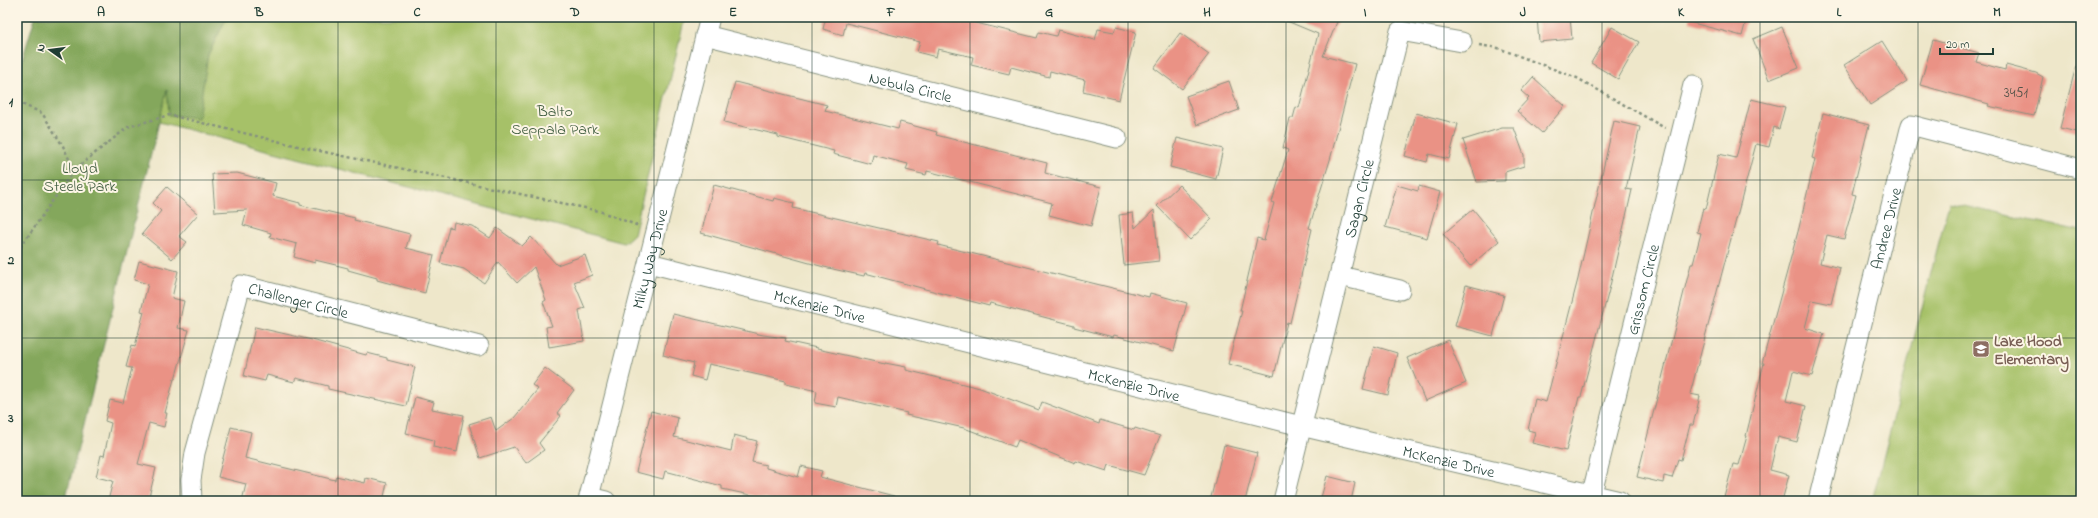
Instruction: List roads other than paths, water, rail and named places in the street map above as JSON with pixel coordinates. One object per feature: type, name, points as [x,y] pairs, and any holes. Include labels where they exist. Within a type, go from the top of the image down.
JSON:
[{"type":"street","name":"Nebula Circle","points":[[707,26],[1117,138]]},
{"type":"street","name":"Milky Way Drive","points":[[594,500],[649,263],[707,26]]},
{"type":"street","name":"Sagan Circle","points":[[1283,501],[1400,30],[1462,42]]},
{"type":"street","name":"Grissom Circle","points":[[1591,497],[1693,85]]},
{"type":"street","name":"Andree Drive","points":[[1818,501],[1911,125],[2081,169]]},
{"type":"street","name":"McKenzie Drive","points":[[649,263],[1301,426],[1591,497],[1620,501]]},
{"type":"street","points":[[1340,276],[1400,290]]},
{"type":"street","name":"Challenger Circle","points":[[192,501],[191,480],[195,453],[241,285],[479,346]]},
{"type":"place","name":"Lake Hood Elementary","points":[[1981,349]]},
{"type":"park label","name":"Balto Seppala Park","points":[[555,119]]},
{"type":"park label","name":"Lloyd Steele Park","points":[[80,176]]}]
